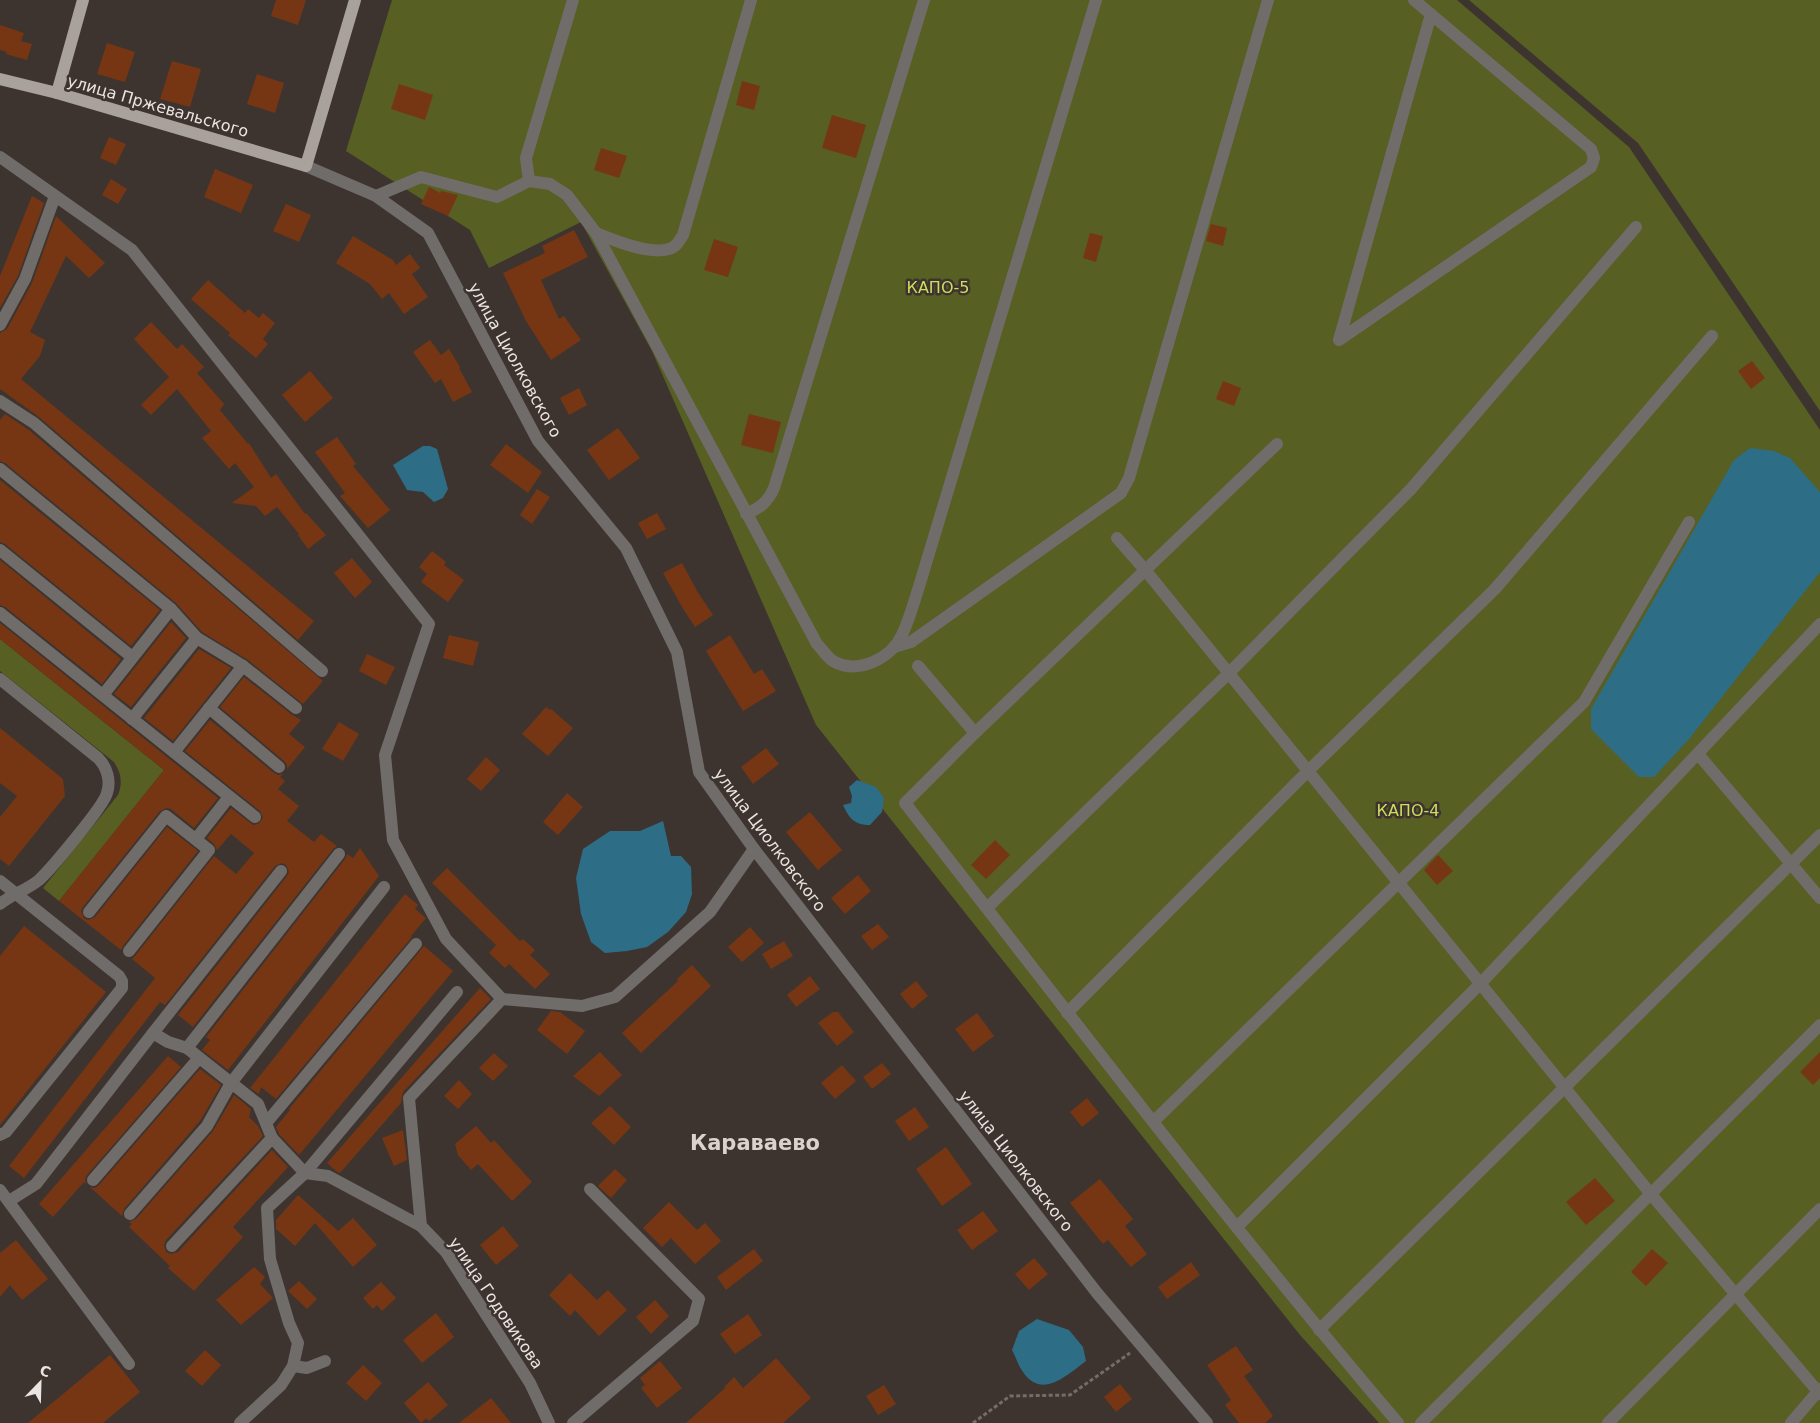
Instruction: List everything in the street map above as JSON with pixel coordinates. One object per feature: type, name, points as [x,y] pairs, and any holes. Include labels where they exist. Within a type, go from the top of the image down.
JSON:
[{"type":"main road","points":[[57,93],[83,0]]},
{"type":"main road","points":[[306,166],[355,0]]},
{"type":"main road","name":"улица Пржевальского","points":[[0,78],[306,166]]},
{"type":"street","points":[[529,181],[526,158],[573,0]]},
{"type":"street","points":[[596,234],[635,247],[662,251],[675,246],[683,235],[751,0]]},
{"type":"street","points":[[746,514],[760,508],[770,498],[774,488],[924,0]]},
{"type":"street","points":[[376,196],[421,177],[497,197],[529,181],[550,184],[567,195],[596,234],[817,644],[833,661],[851,667],[868,664],[882,658],[894,648],[901,636],[946,500],[1096,0]]},
{"type":"street","points":[[894,648],[911,642],[1121,493],[1125,487],[1130,478],[1268,0]]},
{"type":"street","points":[[1414,0],[1431,14],[1591,149],[1594,158],[1591,167],[1339,340],[1431,14]]},
{"type":"street","points":[[0,157],[132,250],[429,624],[385,755],[393,840],[446,939],[502,1000],[582,1006],[615,997],[710,912],[754,849]]},
{"type":"street","name":"улица Циолковского","points":[[306,166],[376,196],[428,233],[538,441],[626,548],[676,652],[699,772],[754,849],[1097,1293],[1207,1423]]},
{"type":"street","points":[[0,326],[26,279],[55,196]]},
{"type":"street","points":[[987,908],[1229,673],[1412,489],[1636,226]]},
{"type":"street","points":[[1068,1013],[1308,771],[1495,589],[1712,336]]},
{"type":"street","points":[[0,402],[34,423],[322,671]]},
{"type":"street","points":[[1277,444],[975,733],[905,803],[1237,1227],[1319,1330],[1398,1423]]},
{"type":"street","points":[[0,469],[172,608],[197,638],[243,666],[296,708]]},
{"type":"street","points":[[1154,1121],[1584,702],[1689,522]]},
{"type":"street","points":[[1118,538],[1650,1193],[1819,1391],[1790,1423]]},
{"type":"street","points":[[0,550],[132,658]]},
{"type":"street","points":[[103,695],[172,608]]},
{"type":"street","points":[[0,613],[255,817]]},
{"type":"street","points":[[1237,1227],[1481,983],[1820,624]]},
{"type":"street","points":[[132,719],[197,638]]},
{"type":"street","points":[[174,752],[243,666]]},
{"type":"street","points":[[918,666],[975,733]]},
{"type":"street","points":[[0,679],[98,758],[108,776],[107,792],[104,801],[45,874],[31,886],[0,904]]},
{"type":"street","points":[[209,708],[279,767]]},
{"type":"street","points":[[1698,754],[1820,898]]},
{"type":"street","points":[[196,839],[230,797]]},
{"type":"street","points":[[89,912],[166,816],[209,850],[129,951]]},
{"type":"street","points":[[1319,1330],[1820,835]]},
{"type":"street","points":[[187,1048],[339,854]]},
{"type":"street","points":[[8,1201],[36,1184],[152,1033],[281,871]]},
{"type":"street","points":[[0,881],[119,976],[122,984],[122,988],[6,1132],[0,1135]]},
{"type":"street","points":[[130,1214],[207,1126],[231,1082],[384,887]]},
{"type":"street","points":[[266,1122],[416,944]]},
{"type":"street","points":[[240,1423],[281,1385],[293,1366],[298,1342],[289,1323],[270,1259],[267,1208],[305,1173],[457,992]]},
{"type":"street","points":[[421,1226],[409,1098],[502,1000]]},
{"type":"street","points":[[1421,1423],[1820,1025]]},
{"type":"street","points":[[152,1033],[168,1042],[187,1048],[258,1104],[272,1138],[305,1173]]},
{"type":"street","points":[[94,1180],[200,1058]]},
{"type":"street","points":[[172,1246],[272,1138]]},
{"type":"street","name":"улица Годовикова","points":[[305,1173],[328,1176],[421,1226],[446,1252],[530,1383],[549,1423]]},
{"type":"street","points":[[573,1423],[693,1321],[699,1299],[590,1189]]},
{"type":"street","points":[[0,1190],[129,1364]]},
{"type":"street","points":[[1608,1423],[1820,1209]]},
{"type":"street","points":[[293,1366],[307,1368],[325,1361]]},
{"type":"path","points":[[973,1423],[1010,1396],[1070,1395],[1141,1345]]},
{"type":"green space","name":"КАПО-4","points":[[392,0],[1457,0],[1629,147],[1820,430],[1820,1423],[1379,1423],[1300,1335],[816,725],[652,351],[581,222],[489,268],[470,230],[346,151]]},
{"type":"green space","points":[[1469,0],[1820,0],[1820,411],[1638,143]]},
{"type":"green space","points":[[0,639],[164,770],[59,901],[43,888],[118,795],[121,782],[120,774],[114,762],[0,671]]},
{"type":"water","points":[[423,446],[437,449],[448,489],[443,498],[434,502],[423,492],[407,490],[393,465]]},
{"type":"water","points":[[1750,448],[1774,451],[1790,458],[1820,492],[1820,572],[1689,739],[1654,777],[1639,777],[1591,729],[1591,709],[1734,460]]},
{"type":"water","points":[[857,780],[876,787],[884,798],[882,812],[870,825],[860,824],[853,820],[843,805],[851,803],[852,796],[849,787]]},
{"type":"water","points":[[663,821],[671,856],[681,856],[691,867],[692,894],[686,912],[668,932],[647,947],[605,953],[591,942],[581,914],[576,878],[583,849],[610,831],[640,831]]},
{"type":"water","points":[[1037,1319],[1069,1330],[1083,1347],[1086,1361],[1063,1378],[1046,1385],[1030,1380],[1021,1369],[1012,1350],[1019,1331]]},
{"type":"building","points":[[276,0],[306,0],[298,25],[271,16]]},
{"type":"building","points":[[0,25],[24,33],[21,41],[32,44],[27,60],[6,54],[7,52],[0,50]]},
{"type":"building","points":[[107,43],[135,52],[125,82],[97,74]]},
{"type":"building","points":[[172,61],[201,69],[190,107],[160,99]]},
{"type":"building","points":[[257,74],[284,83],[275,113],[247,104]]},
{"type":"building","points":[[742,81],[760,86],[754,110],[736,105]]},
{"type":"building","points":[[399,84],[433,95],[425,120],[391,109]]},
{"type":"building","points":[[832,115],[866,125],[856,158],[822,148]]},
{"type":"building","points":[[109,137],[126,144],[116,165],[100,158]]},
{"type":"building","points":[[601,148],[627,156],[619,178],[594,170]]},
{"type":"building","points":[[215,169],[253,185],[241,213],[204,197]]},
{"type":"building","points":[[111,179],[127,189],[118,204],[102,195]]},
{"type":"building","points":[[429,187],[440,193],[441,191],[458,195],[448,216],[421,204]]},
{"type":"building","points":[[32,196],[44,203],[18,276],[0,308],[0,276]]},
{"type":"building","points":[[286,204],[311,215],[299,242],[273,231]]},
{"type":"building","points":[[56,216],[105,263],[89,278],[66,256],[30,332],[45,340],[40,356],[21,379],[314,621],[298,640],[39,417],[0,389],[0,333],[7,329],[32,283]]},
{"type":"building","points":[[1211,224],[1227,228],[1223,246],[1206,241]]},
{"type":"building","points":[[574,230],[588,257],[541,280],[559,319],[564,316],[581,340],[551,360],[526,321],[503,273],[545,253],[542,246]]},
{"type":"building","points":[[1090,233],[1103,236],[1096,262],[1083,258]]},
{"type":"building","points":[[353,236],[393,260],[396,265],[410,254],[420,268],[412,274],[428,297],[404,314],[389,293],[382,299],[370,284],[336,263]]},
{"type":"building","points":[[714,239],[738,247],[728,277],[704,270]]},
{"type":"building","points":[[208,280],[245,313],[248,309],[259,318],[263,313],[275,323],[263,339],[268,344],[256,358],[228,335],[230,333],[191,299]]},
{"type":"building","points":[[151,322],[177,349],[182,344],[204,367],[197,373],[224,404],[220,410],[249,443],[271,478],[276,474],[305,514],[326,535],[308,549],[299,534],[277,507],[265,516],[256,506],[232,503],[254,487],[235,463],[229,469],[202,438],[211,431],[177,389],[151,415],[141,405],[169,377],[134,339]]},
{"type":"building","points":[[430,340],[441,355],[449,349],[472,392],[453,402],[441,379],[435,383],[413,352]]},
{"type":"building","points":[[1752,361],[1765,378],[1751,389],[1738,371]]},
{"type":"building","points":[[310,371],[333,398],[305,422],[282,395]]},
{"type":"building","points":[[1223,381],[1241,388],[1234,406],[1216,399]]},
{"type":"building","points":[[579,388],[587,405],[569,415],[560,398]]},
{"type":"building","points":[[5,414],[29,430],[323,681],[303,704],[248,660],[202,632],[176,603],[5,463],[0,461],[0,420]]},
{"type":"building","points":[[749,414],[781,422],[773,453],[741,445]]},
{"type":"building","points":[[618,428],[640,458],[609,480],[587,450]]},
{"type":"building","points":[[337,437],[356,464],[353,466],[390,510],[368,528],[340,496],[345,493],[315,452]]},
{"type":"building","points":[[506,444],[542,472],[528,493],[490,465]]},
{"type":"building","points":[[0,480],[160,610],[131,646],[5,544],[0,542]]},
{"type":"building","points":[[537,489],[550,497],[532,524],[520,515]]},
{"type":"building","points":[[657,513],[666,529],[647,539],[638,523]]},
{"type":"building","points":[[432,551],[446,562],[444,565],[464,580],[448,602],[421,582],[427,574],[419,567]]},
{"type":"building","points":[[352,558],[372,582],[355,598],[334,573]]},
{"type":"building","points":[[0,560],[121,659],[102,684],[0,605]]},
{"type":"building","points":[[682,563],[713,615],[695,627],[663,573]]},
{"type":"building","points":[[171,622],[186,638],[131,707],[114,694]]},
{"type":"building","points":[[0,623],[218,798],[194,828],[171,809],[167,808],[160,811],[83,907],[81,911],[84,918],[88,920],[95,917],[167,827],[198,851],[121,950],[59,901],[164,770],[0,639]]},
{"type":"building","points":[[449,635],[479,642],[473,666],[443,658]]},
{"type":"building","points":[[730,635],[754,674],[762,669],[776,691],[743,711],[706,651]]},
{"type":"building","points":[[199,649],[231,668],[173,741],[144,718]]},
{"type":"building","points":[[367,654],[395,667],[386,685],[359,671]]},
{"type":"building","points":[[244,677],[301,720],[289,734],[305,747],[287,769],[284,761],[220,707]]},
{"type":"building","points":[[546,707],[573,728],[548,756],[522,734]]},
{"type":"building","points":[[210,720],[274,773],[278,775],[283,774],[280,777],[285,781],[278,789],[299,806],[287,821],[314,842],[321,834],[337,846],[193,1027],[178,1015],[287,876],[289,872],[286,865],[282,863],[275,866],[165,1005],[160,1002],[24,1178],[9,1166],[155,978],[132,959],[214,856],[236,874],[254,853],[231,834],[217,850],[214,844],[207,838],[231,808],[253,825],[258,824],[263,818],[260,811],[185,751]]},
{"type":"building","points":[[339,722],[359,734],[343,761],[322,749]]},
{"type":"building","points":[[0,728],[63,779],[65,796],[9,866],[0,859],[0,817],[17,796],[0,783]]},
{"type":"building","points":[[766,748],[779,764],[753,784],[741,767]]},
{"type":"building","points":[[486,757],[500,770],[481,791],[467,779]]},
{"type":"building","points":[[567,793],[583,807],[558,835],[543,822]]},
{"type":"building","points":[[810,812],[842,850],[818,870],[786,832]]},
{"type":"building","points":[[995,840],[1010,855],[986,879],[971,865]]},
{"type":"building","points":[[360,848],[379,876],[228,1070],[202,1050],[210,1040],[206,1037],[347,854],[353,858]]},
{"type":"building","points":[[1438,855],[1453,871],[1437,885],[1424,870]]},
{"type":"building","points":[[447,868],[520,941],[523,939],[535,950],[530,955],[550,974],[535,989],[509,964],[505,968],[489,953],[496,945],[432,883]]},
{"type":"building","points":[[858,875],[871,891],[845,914],[831,898]]},
{"type":"building","points":[[405,894],[418,905],[415,909],[426,918],[412,937],[276,1099],[261,1087],[259,1094],[250,1088]]},
{"type":"building","points":[[878,924],[889,937],[872,950],[861,936]]},
{"type":"building","points":[[24,926],[106,992],[0,1125],[0,956]]},
{"type":"building","points":[[750,927],[764,943],[742,962],[728,947]]},
{"type":"building","points":[[784,941],[793,956],[771,969],[762,954]]},
{"type":"building","points":[[424,946],[453,971],[299,1155],[279,1134],[276,1127]]},
{"type":"building","points":[[692,965],[711,986],[641,1053],[622,1033],[678,981],[677,979]]},
{"type":"building","points":[[810,976],[820,989],[796,1007],[787,995]]},
{"type":"building","points":[[916,981],[928,996],[912,1009],[900,994]]},
{"type":"building","points":[[480,988],[491,999],[403,1092],[401,1103],[340,1173],[336,1171],[327,1163]]},
{"type":"building","points":[[551,1011],[560,1012],[585,1031],[567,1054],[537,1030]]},
{"type":"building","points":[[833,1012],[838,1012],[854,1032],[837,1046],[818,1023]]},
{"type":"building","points":[[977,1013],[994,1036],[973,1052],[955,1029]]},
{"type":"building","points":[[600,1052],[622,1075],[599,1096],[573,1076]]},
{"type":"building","points":[[1820,1052],[1820,1078],[1813,1085],[1800,1072]]},
{"type":"building","points":[[494,1053],[508,1066],[493,1081],[479,1068]]},
{"type":"building","points":[[168,1056],[181,1067],[87,1175],[85,1179],[86,1184],[84,1182],[53,1217],[39,1204]]},
{"type":"building","points":[[882,1063],[891,1074],[872,1089],[863,1077]]},
{"type":"building","points":[[842,1065],[856,1081],[835,1099],[821,1083]]},
{"type":"building","points":[[200,1069],[221,1085],[200,1121],[124,1209],[122,1216],[90,1187],[95,1188],[99,1185]]},
{"type":"building","points":[[459,1080],[472,1094],[458,1109],[444,1096]]},
{"type":"building","points":[[234,1095],[251,1109],[249,1117],[258,1126],[263,1136],[166,1240],[164,1245],[166,1252],[171,1254],[178,1252],[272,1150],[288,1167],[233,1227],[243,1237],[194,1291],[168,1268],[170,1266],[129,1227],[132,1224],[129,1222],[136,1219],[213,1131]]},
{"type":"building","points":[[1087,1098],[1099,1113],[1082,1127],[1070,1112]]},
{"type":"building","points":[[610,1106],[631,1127],[614,1145],[591,1123]]},
{"type":"building","points":[[915,1107],[929,1127],[909,1141],[895,1121]]},
{"type":"building","points":[[476,1126],[491,1143],[494,1140],[532,1182],[512,1201],[478,1164],[471,1170],[458,1155],[455,1144]]},
{"type":"building","points":[[403,1130],[407,1160],[394,1166],[382,1138]]},
{"type":"building","points":[[946,1147],[972,1184],[942,1206],[916,1169]]},
{"type":"building","points":[[615,1169],[627,1180],[611,1198],[598,1186]]},
{"type":"building","points":[[1595,1178],[1615,1201],[1586,1225],[1566,1202]]},
{"type":"building","points":[[1100,1179],[1133,1219],[1125,1226],[1147,1254],[1131,1267],[1108,1240],[1103,1244],[1070,1203]]},
{"type":"building","points":[[298,1195],[338,1231],[353,1218],[377,1245],[353,1267],[315,1223],[295,1246],[276,1229],[276,1220]]},
{"type":"building","points":[[669,1202],[697,1230],[705,1223],[721,1241],[695,1264],[671,1238],[662,1247],[643,1228]]},
{"type":"building","points":[[983,1211],[998,1231],[972,1250],[957,1230]]},
{"type":"building","points":[[503,1226],[519,1246],[496,1265],[480,1245]]},
{"type":"building","points":[[16,1240],[48,1279],[22,1300],[10,1285],[0,1297],[0,1253]]},
{"type":"building","points":[[754,1249],[763,1261],[726,1290],[717,1277]]},
{"type":"building","points":[[1652,1249],[1668,1263],[1646,1286],[1631,1272]]},
{"type":"building","points":[[1034,1258],[1048,1274],[1029,1290],[1015,1274]]},
{"type":"building","points":[[1191,1262],[1200,1275],[1167,1299],[1158,1287]]},
{"type":"building","points":[[254,1267],[265,1277],[260,1284],[273,1298],[241,1325],[216,1300]]},
{"type":"building","points":[[570,1273],[597,1300],[608,1290],[627,1310],[599,1336],[575,1310],[570,1316],[549,1295]]},
{"type":"building","points":[[299,1281],[317,1299],[307,1309],[288,1291]]},
{"type":"building","points":[[381,1282],[396,1298],[382,1311],[377,1305],[373,1309],[363,1298]]},
{"type":"building","points":[[655,1300],[669,1316],[651,1334],[636,1317]]},
{"type":"building","points":[[436,1313],[454,1337],[422,1363],[403,1340]]},
{"type":"building","points":[[748,1314],[762,1335],[735,1354],[720,1334]]},
{"type":"building","points":[[1236,1346],[1253,1370],[1244,1376],[1273,1416],[1265,1423],[1239,1423],[1225,1405],[1231,1400],[1207,1365]]},
{"type":"building","points":[[205,1350],[221,1365],[202,1386],[185,1371]]},
{"type":"building","points":[[110,1355],[140,1392],[103,1423],[28,1423]]},
{"type":"building","points":[[776,1358],[811,1398],[783,1423],[686,1423],[725,1388],[734,1377],[743,1388]]},
{"type":"building","points":[[660,1361],[682,1388],[657,1408],[641,1388],[645,1385],[640,1378]]},
{"type":"building","points":[[363,1365],[382,1383],[366,1401],[346,1383]]},
{"type":"building","points":[[428,1382],[448,1405],[429,1421],[426,1418],[421,1423],[404,1403]]},
{"type":"building","points":[[1120,1384],[1132,1399],[1116,1412],[1104,1397]]},
{"type":"building","points":[[884,1385],[896,1404],[878,1415],[866,1396]]},
{"type":"building","points":[[491,1398],[511,1423],[459,1423]]},
{"type":"district","name":"Караваево","points":[[755,1143]]},
{"type":"park label","name":"КАПО-5","points":[[938,287]]}]
